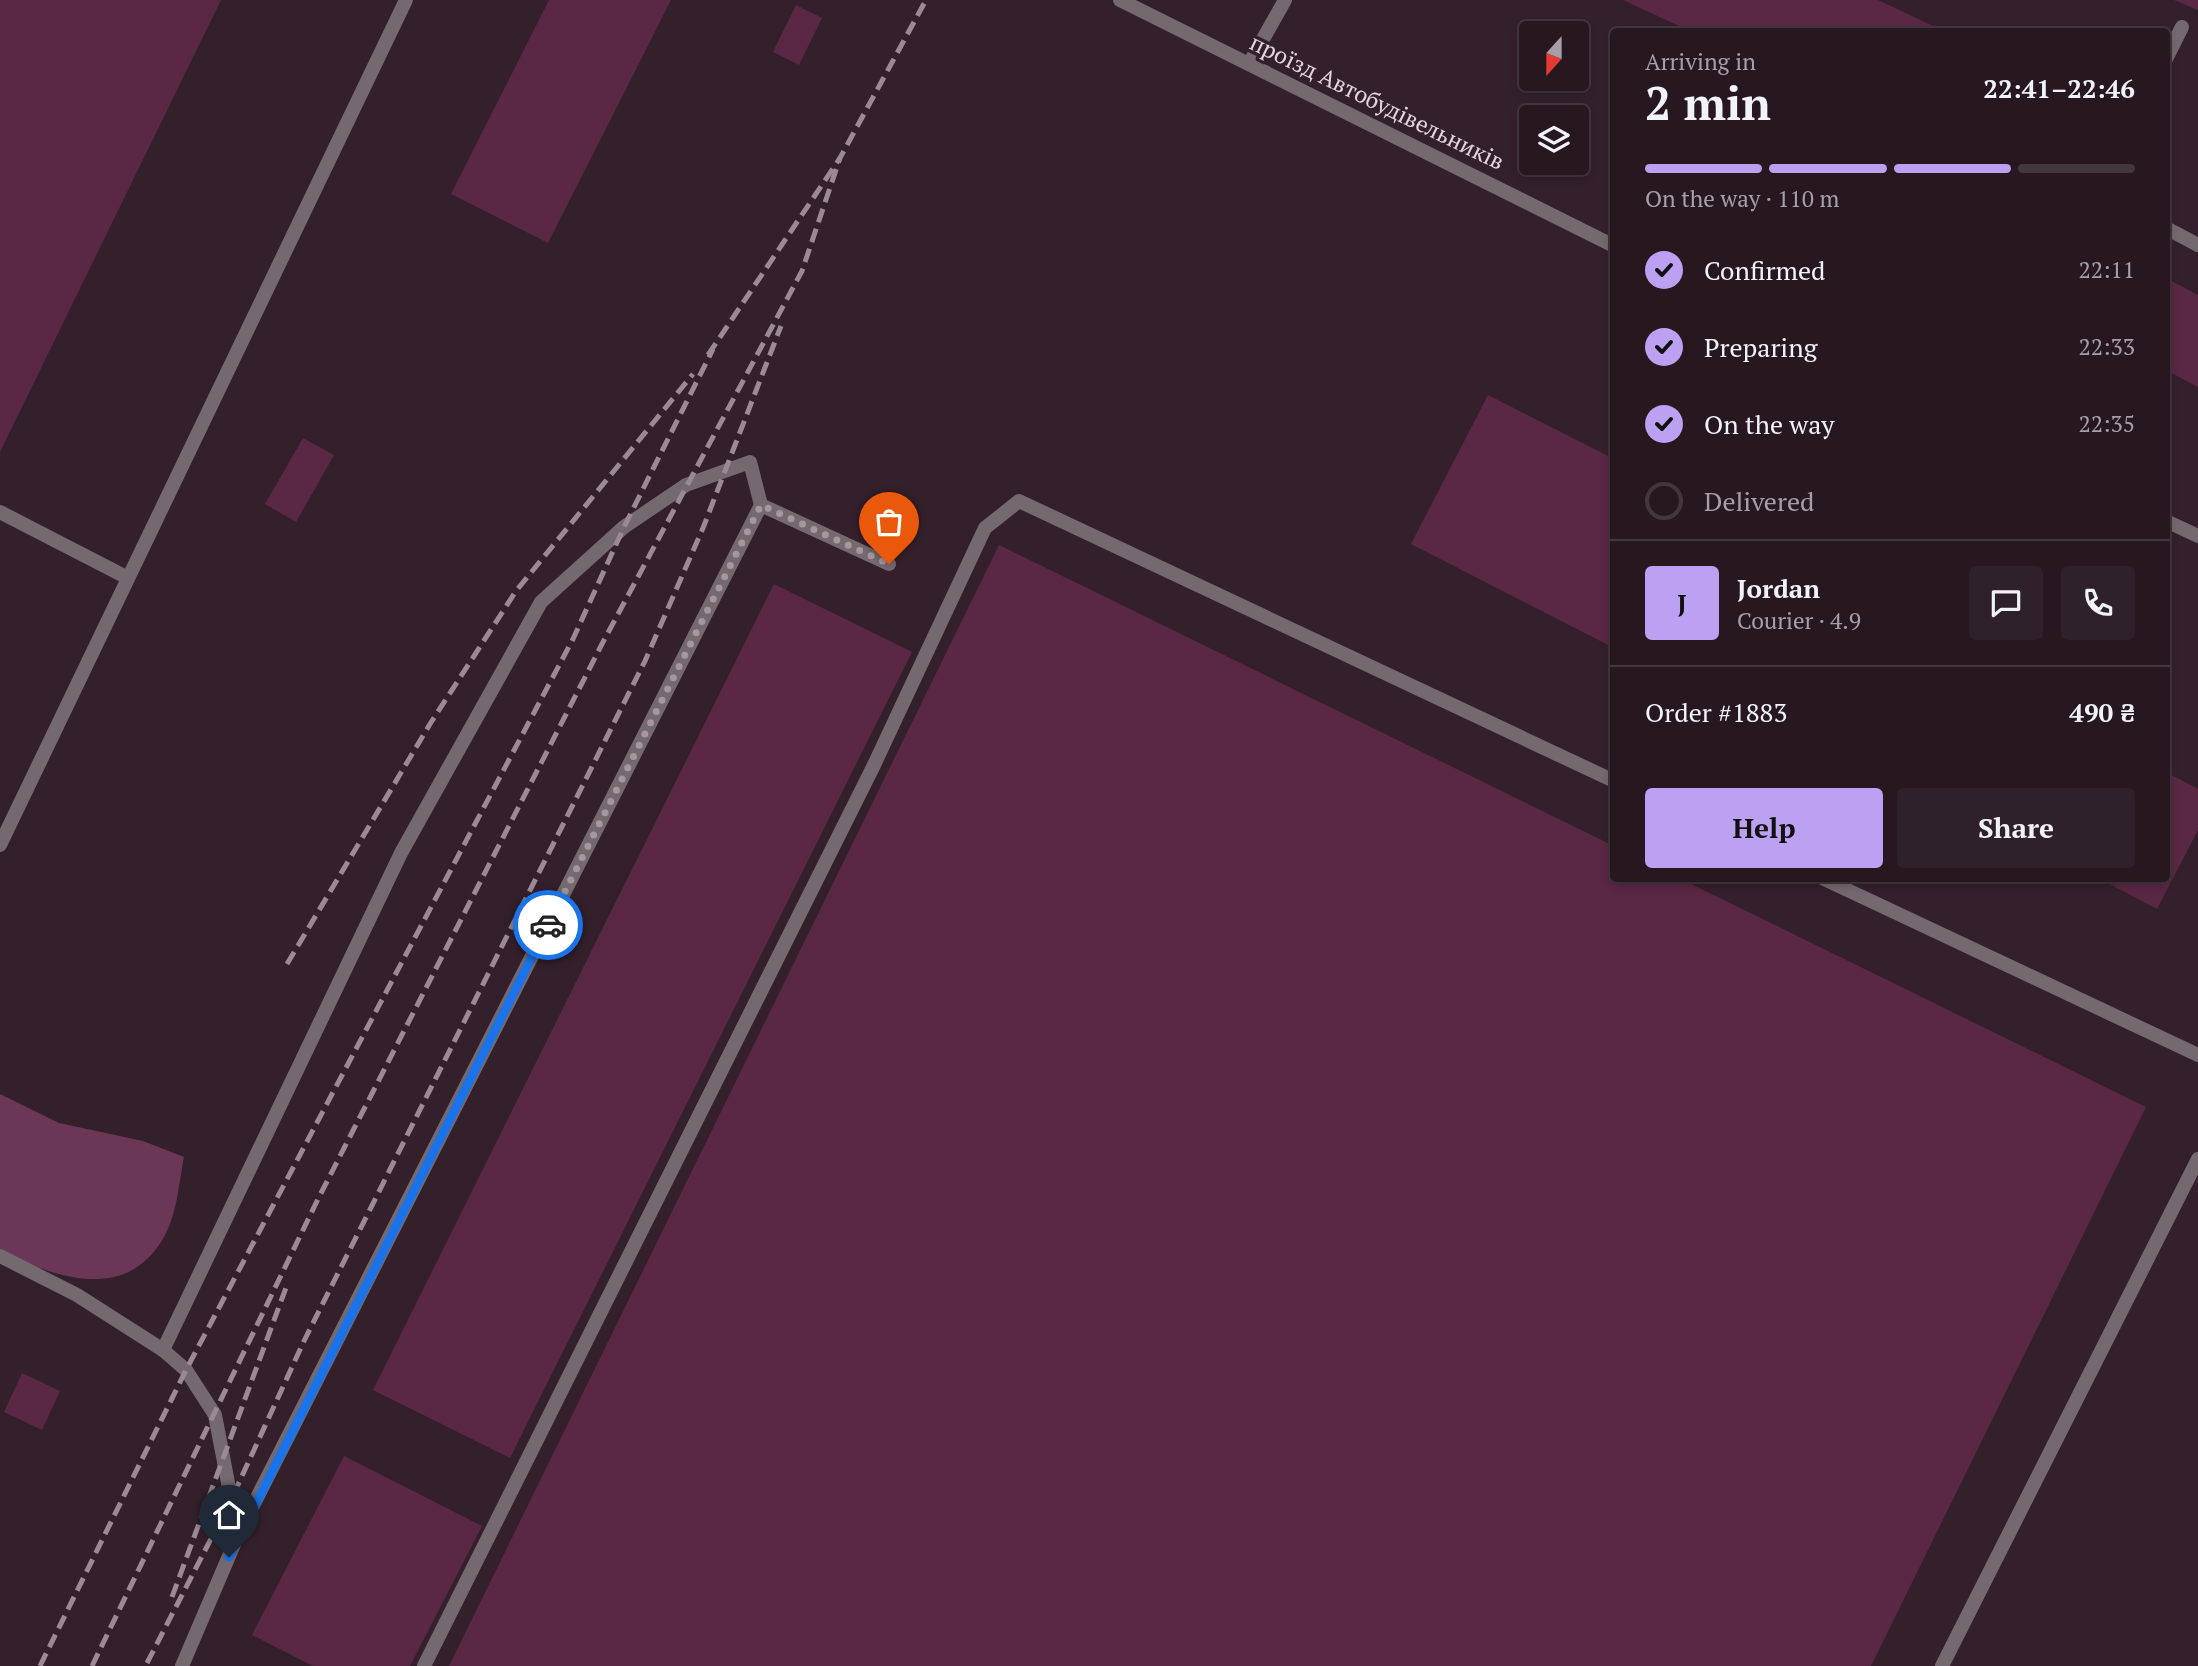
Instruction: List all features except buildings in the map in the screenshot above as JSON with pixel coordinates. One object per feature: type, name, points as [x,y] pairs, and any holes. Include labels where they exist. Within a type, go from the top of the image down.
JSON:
[{"type":"street","points":[[0,845],[406,0]]},
{"type":"street","name":"проїзд Автобудівельників","points":[[1120,0],[1610,244]]},
{"type":"street","points":[[1249,64],[1284,0]]},
{"type":"street","points":[[2170,52],[2182,27]]},
{"type":"street","points":[[2170,230],[2198,245]]},
{"type":"street","points":[[163,1350],[401,853],[541,603],[624,527],[685,485],[750,462],[761,505],[238,1535],[182,1666]]},
{"type":"street","points":[[424,1666],[874,765],[985,528],[1019,501],[1610,779]]},
{"type":"street","points":[[761,505],[889,564]]},
{"type":"street","points":[[0,512],[128,578]]},
{"type":"street","points":[[2170,523],[2198,536]]},
{"type":"street","points":[[1830,882],[2198,1055]]},
{"type":"street","points":[[1942,1666],[2198,1159]]},
{"type":"street","points":[[0,1256],[78,1295],[163,1350],[186,1370],[215,1415],[238,1535]]},
{"type":"shaded area","points":[[0,1094],[59,1123],[143,1141],[184,1157],[172,1217],[165,1235],[150,1257],[131,1270],[111,1278],[90,1279],[44,1270],[0,1251]]},
{"type":"railway","points":[[708,355],[840,158],[926,0]]},
{"type":"railway","points":[[92,1666],[318,1199],[602,644],[802,271],[840,158]]},
{"type":"railway","points":[[147,1663],[231,1500],[304,1341],[645,661],[703,528],[781,326]]},
{"type":"railway","points":[[40,1666],[186,1370],[573,639],[624,527],[713,349]]},
{"type":"railway","points":[[287,964],[430,724],[516,591],[693,374]]},
{"type":"railway","points":[[172,1597],[287,1285]]},
{"type":"way so far","points":[[548,925],[761,505],[889,564]]},
{"type":"route","points":[[229,1557],[548,925]]}]
